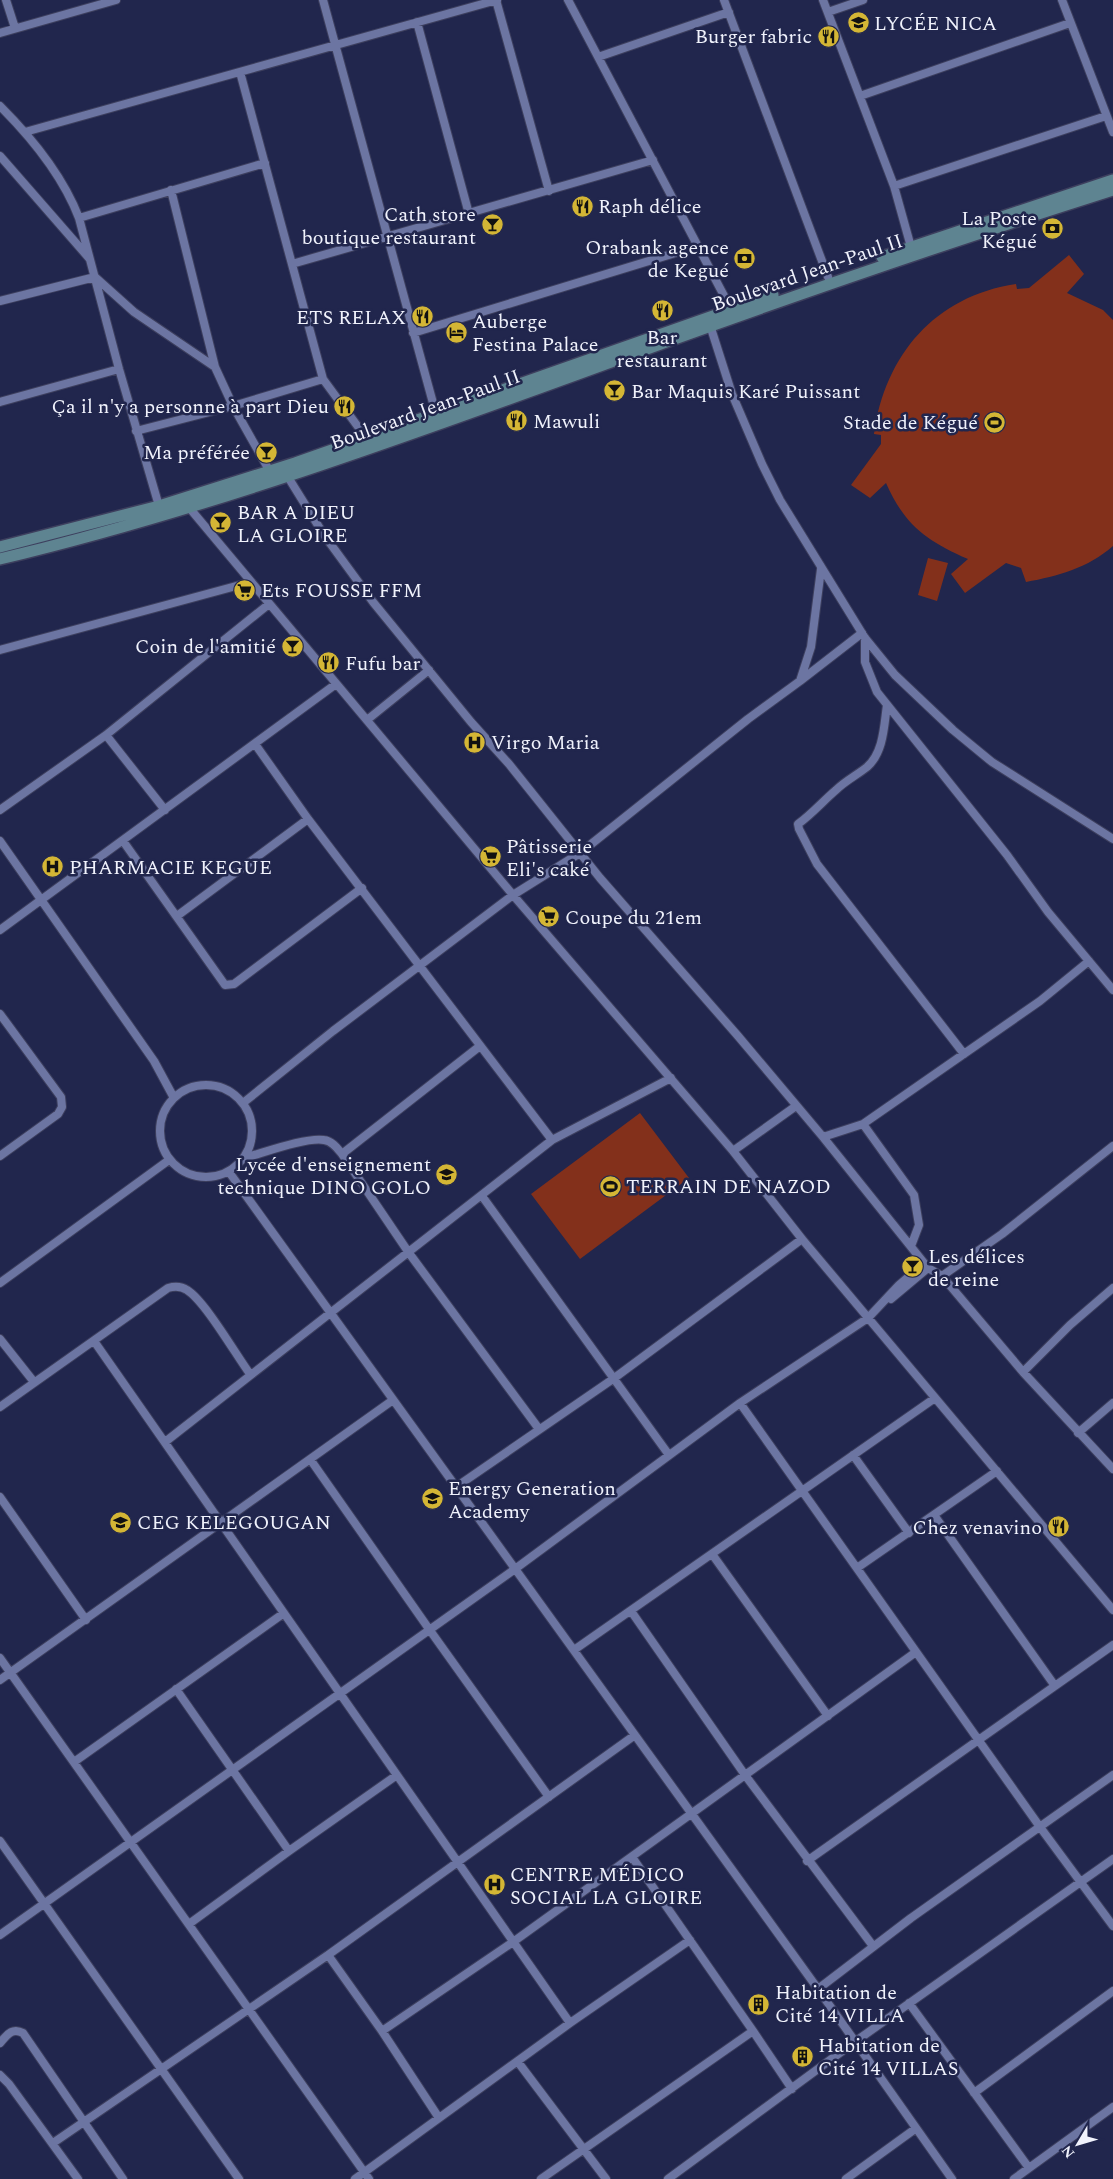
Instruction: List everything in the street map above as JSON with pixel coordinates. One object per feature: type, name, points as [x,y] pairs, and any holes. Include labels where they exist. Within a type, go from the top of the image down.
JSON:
[{"type":"main road","name":"Boulevard Jean-Paul II","points":[[0,558],[186,503],[288,477],[709,322],[731,309],[1113,180]]},
{"type":"main road","name":"Boulevard Jean-Paul II","points":[[0,547],[159,506],[186,503],[269,470],[367,439],[709,322],[1113,190]]},
{"type":"street","points":[[6,0],[15,28]]},
{"type":"street","points":[[0,33],[116,0]]},
{"type":"street","points":[[323,0],[436,414]]},
{"type":"street","points":[[25,132],[497,0],[549,191]]},
{"type":"street","points":[[568,0],[731,309]]},
{"type":"street","points":[[724,0],[828,277]]},
{"type":"street","points":[[823,0],[894,186],[912,247]]},
{"type":"street","points":[[828,12],[862,0]]},
{"type":"street","points":[[1062,0],[1113,132]]},
{"type":"street","points":[[598,57],[729,12]]},
{"type":"street","points":[[417,22],[469,214]]},
{"type":"street","points":[[860,96],[1070,23]]},
{"type":"street","points":[[240,72],[323,379],[367,439]]},
{"type":"street","points":[[0,106],[25,132],[74,204],[118,369],[159,506]]},
{"type":"street","points":[[894,186],[1106,116]]},
{"type":"street","points":[[0,156],[90,260]]},
{"type":"street","points":[[292,264],[653,160]]},
{"type":"street","points":[[79,218],[265,163]]},
{"type":"street","points":[[170,190],[210,339],[215,366],[233,406],[269,470]]},
{"type":"street","points":[[413,333],[698,246]]},
{"type":"street","points":[[95,277],[134,312],[215,366]]},
{"type":"street","points":[[1,298],[95,277]]},
{"type":"street","points":[[709,322],[732,394],[762,464],[780,500],[863,635],[896,675],[954,730],[992,762],[1113,839]]},
{"type":"street","points":[[0,402],[118,369]]},
{"type":"street","points":[[136,431],[233,406],[323,379]]},
{"type":"street","points":[[288,477],[324,535],[349,570],[471,722],[510,764],[580,853],[823,1137],[927,1267],[942,1276],[1023,1372],[1113,1469]]},
{"type":"street","points":[[186,503],[513,895],[733,1151],[802,1239],[1113,1610]]},
{"type":"street","points":[[800,681],[811,647],[821,569]]},
{"type":"street","points":[[0,650],[251,582]]},
{"type":"street","points":[[0,810],[106,735],[269,604]]},
{"type":"street","points":[[242,1103],[333,1031],[513,895],[580,853],[748,719],[863,635]]},
{"type":"street","points":[[863,635],[865,662],[876,689],[887,705],[1007,856],[1048,912],[1113,990]]},
{"type":"street","points":[[367,720],[429,670]]},
{"type":"street","points":[[0,930],[336,684]]},
{"type":"street","points":[[887,705],[882,735],[875,757],[869,765],[842,784],[798,824],[799,829],[817,864],[964,1054]]},
{"type":"street","points":[[106,735],[165,810]]},
{"type":"street","points":[[256,744],[308,819],[552,1140]]},
{"type":"street","points":[[177,916],[308,819]]},
{"type":"street","points":[[0,841],[154,1060],[174,1098]]},
{"type":"street","points":[[123,841],[177,916],[208,964],[225,985],[228,986],[234,984],[362,888]]},
{"type":"street","points":[[823,1137],[863,1124],[1040,1001],[1089,962]]},
{"type":"street","points":[[0,1014],[61,1097],[62,1106],[58,1114],[0,1156]]},
{"type":"street","points":[[342,1154],[480,1046]]},
{"type":"street","points":[[165,1442],[552,1140],[671,1078]]},
{"type":"street","points":[[201,1085],[217,1086],[231,1092],[242,1103],[249,1116],[252,1130],[250,1145],[244,1158],[229,1172],[216,1177],[203,1178],[184,1172],[169,1160],[160,1141],[160,1121],[165,1108],[174,1098],[186,1089],[201,1085]]},
{"type":"street","points":[[733,1151],[796,1106]]},
{"type":"street","points":[[863,1124],[914,1195],[919,1224],[910,1246]]},
{"type":"street","points":[[244,1158],[302,1143],[324,1140],[334,1145],[409,1253],[539,1429]]},
{"type":"street","points":[[942,1276],[1002,1234],[1113,1146]]},
{"type":"street","points":[[0,1283],[169,1160]]},
{"type":"street","points":[[229,1172],[856,2041],[915,2129],[952,2179]]},
{"type":"street","points":[[482,1196],[669,1455]]},
{"type":"street","points":[[456,1487],[613,1379],[802,1239]]},
{"type":"street","points":[[0,1935],[515,1569],[740,1403],[868,1318],[899,1284],[912,1273],[927,1267]]},
{"type":"street","points":[[0,1407],[168,1288],[178,1286],[187,1290],[199,1301],[250,1374]]},
{"type":"street","points":[[1023,1372],[1070,1326],[1113,1288]]},
{"type":"street","points":[[0,1339],[34,1382]]},
{"type":"street","points":[[94,1341],[570,2023]]},
{"type":"street","points":[[574,1650],[935,1398]]},
{"type":"street","points":[[0,1680],[393,1400]]},
{"type":"street","points":[[740,1403],[1040,1827],[1113,1926]]},
{"type":"street","points":[[1078,1433],[1113,1403]]},
{"type":"street","points":[[853,1455],[909,1533]]},
{"type":"street","points":[[310,1459],[549,1797]]},
{"type":"street","points":[[857,1568],[997,1471]]},
{"type":"street","points":[[0,1497],[86,1620]]},
{"type":"street","points":[[934,1515],[1055,1686]]},
{"type":"street","points":[[712,1554],[828,1716]]},
{"type":"street","points":[[631,1611],[745,1775],[873,1946]]},
{"type":"street","points":[[74,1762],[284,1613]]},
{"type":"street","points":[[807,1860],[1113,1645]]},
{"type":"street","points":[[382,2031],[513,1942],[916,1652]]},
{"type":"street","points":[[0,1658],[367,2176]]},
{"type":"street","points":[[176,1689],[289,1850]]},
{"type":"street","points":[[53,2143],[328,1955],[635,1735]]},
{"type":"street","points":[[818,1989],[873,1946],[1113,1774]]},
{"type":"street","points":[[189,1924],[289,1850],[397,1776]]},
{"type":"street","points":[[0,1841],[239,2179]]},
{"type":"street","points":[[632,1857],[792,2089]]},
{"type":"street","points":[[668,2179],[856,2041],[1113,1859]]},
{"type":"street","points":[[355,2179],[367,2176],[439,2118],[570,2023],[690,1940]]},
{"type":"street","points":[[328,1955],[382,2031],[439,2118]]},
{"type":"street","points":[[974,2093],[1113,1991]]},
{"type":"street","points":[[909,2004],[1029,2168]]},
{"type":"street","points":[[0,2043],[13,2030],[23,2033],[123,2179]]},
{"type":"street","points":[[541,2179],[753,2031]]},
{"type":"street","points":[[518,2062],[606,2179]]},
{"type":"street","points":[[0,2075],[53,2143],[78,2179]]},
{"type":"street","points":[[1014,2179],[1113,2107]]},
{"type":"street","points":[[846,2179],[915,2129]]},
{"type":"shaded area","name":"Stade de Kégué","points":[[1069,255],[1084,274],[1067,293],[1103,310],[1113,320],[1113,546],[1093,560],[1072,570],[1026,582],[1021,568],[1006,563],[965,593],[951,574],[968,559],[940,545],[918,530],[900,510],[886,483],[870,498],[851,485],[881,444],[881,435],[874,434],[880,405],[889,379],[902,355],[919,334],[938,316],[961,301],[987,291],[1016,284],[1017,289],[1029,288]]},
{"type":"shaded area","points":[[928,558],[948,563],[937,601],[918,595]]},
{"type":"shaded area","name":"TERRAIN DE NAZOD","points":[[640,1113],[689,1178],[580,1259],[531,1194]]},
{"type":"place","name":"LYCÉE NICA","points":[[858,23]]},
{"type":"place","name":"Burger fabric","points":[[828,36]]},
{"type":"place","name":"Raph délice","points":[[582,206]]},
{"type":"place","name":"Cath store boutique restaurant","points":[[492,225]]},
{"type":"place","name":"La Poste Kégué","points":[[1053,229]]},
{"type":"place","name":"Orabank agence de Kegué","points":[[745,258]]},
{"type":"place","name":"Bar restaurant","points":[[662,311]]},
{"type":"place","name":"ETS RELAX","points":[[422,317]]},
{"type":"place","name":"Auberge Festina Palace","points":[[456,332]]},
{"type":"place","name":"Bar Maquis Karé Puissant","points":[[615,391]]},
{"type":"place","name":"Ça il n'y a personne à part Dieu","points":[[345,406]]},
{"type":"place","name":"Mawuli","points":[[517,421]]},
{"type":"place","name":"Stade de Kégué","points":[[994,422]]},
{"type":"place","name":"Ma préférée","points":[[266,452]]},
{"type":"place","name":"BAR A DIEU LA GLOIRE","points":[[221,523]]},
{"type":"place","name":"Ets FOUSSE FFM","points":[[245,590]]},
{"type":"place","name":"Coin de l'amitié","points":[[292,646]]},
{"type":"place","name":"Fufu bar","points":[[329,663]]},
{"type":"place","name":"Virgo Maria","points":[[475,742]]},
{"type":"place","name":"Pâtisserie Eli's caké","points":[[490,857]]},
{"type":"place","name":"PHARMACIE KEGUE","points":[[53,867]]},
{"type":"place","name":"Coupe du 21em","points":[[549,917]]},
{"type":"place","name":"Lycée d'enseignement technique DINO GOLO","points":[[447,1175]]},
{"type":"place","name":"TERRAIN DE NAZOD","points":[[610,1186]]},
{"type":"place","name":"Les délices de reine","points":[[912,1267]]},
{"type":"place","name":"Energy Generation Academy","points":[[432,1499]]},
{"type":"place","name":"CEG KELEGOUGAN","points":[[121,1522]]},
{"type":"place","name":"Chez venavino","points":[[1058,1527]]},
{"type":"place","name":"CENTRE MÉDICO SOCIAL LA GLOIRE","points":[[494,1885]]},
{"type":"place","name":"Habitation de Cité 14 VILLA","points":[[759,2004]]},
{"type":"place","name":"Habitation de Cité 14 VILLAS","points":[[802,2057]]}]
